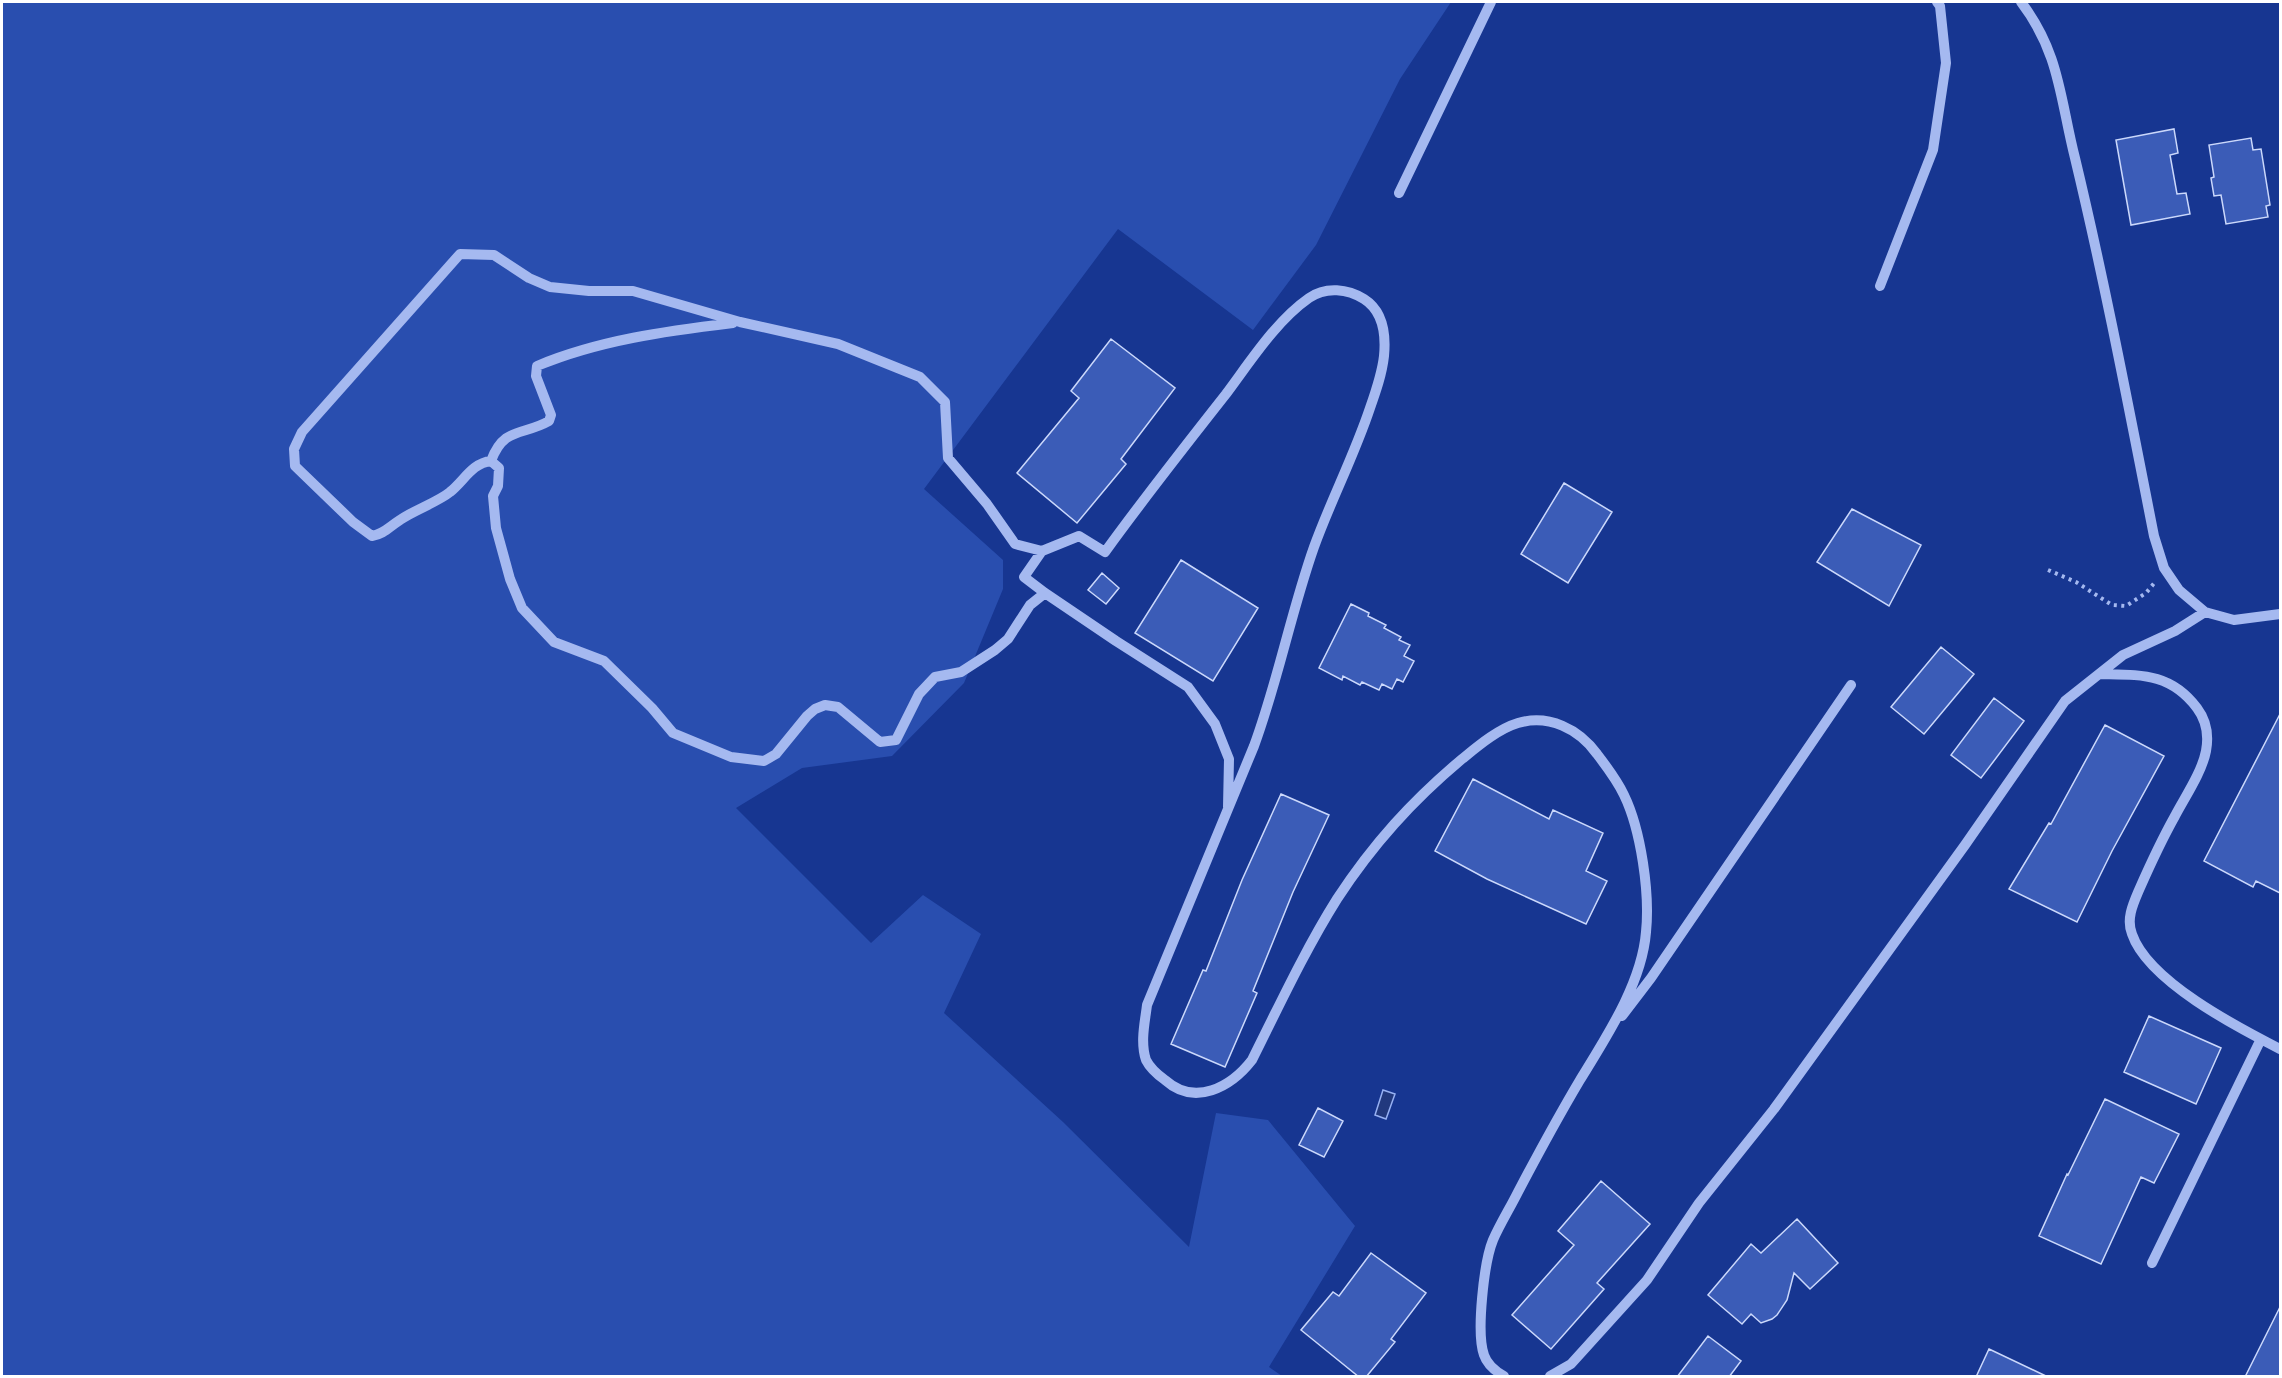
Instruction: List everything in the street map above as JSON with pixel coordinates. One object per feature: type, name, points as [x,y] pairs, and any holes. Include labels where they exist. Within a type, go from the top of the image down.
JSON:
[{"type":"street","points":[[1399,193],[1491,2]]},
{"type":"street","points":[[1880,286],[1933,150],[1946,63],[1940,6],[1937,2]]},
{"type":"street","points":[[2021,2],[2046,43],[2060,84],[2074,156],[2095,238],[2154,536],[2164,568],[2179,590],[2205,612],[2234,620],[2280,614]]},
{"type":"street","points":[[1042,551],[1015,544],[987,504],[948,458],[945,402],[920,377],[838,344],[740,322],[633,291],[588,291],[550,287],[529,278],[494,255],[460,254],[302,432],[294,449],[295,466],[353,522],[372,536],[381,535],[400,520],[450,493],[475,467],[483,462],[491,461],[499,468],[498,486],[493,496],[496,528],[510,579],[522,609],[554,642],[604,660],[652,708],[673,733],[731,757],[753,761],[772,757],[807,716],[815,709],[825,705],[838,707],[880,742],[896,740],[919,694],[935,677],[961,672],[995,650],[1008,639],[1030,605],[1045,593]]},
{"type":"street","points":[[1228,807],[1229,759],[1215,724],[1188,687],[1024,577],[1042,551],[1079,536],[1105,552],[1261,348],[1290,315],[1310,297],[1330,290],[1349,292],[1366,300],[1378,312],[1383,333],[1384,355],[1381,373],[1357,448],[1332,500],[1311,556],[1292,615],[1267,710],[1228,807],[1147,1005],[1143,1039],[1147,1061],[1169,1084],[1200,1094],[1214,1091],[1244,1069],[1251,1060],[1336,900],[1390,827],[1412,802],[1474,749],[1517,723],[1533,720],[1547,721],[1572,730],[1593,748],[1624,795],[1634,821],[1643,869],[1647,923],[1645,947],[1638,972],[1606,1038]]},
{"type":"street","points":[[491,461],[495,449],[513,433],[549,421],[551,415],[536,376],[537,366],[577,352],[657,333],[740,322]]},
{"type":"street","points":[[1550,1377],[1571,1364],[1647,1280],[1699,1203],[1781,1100],[1965,845],[2065,701],[2123,655],[2175,631],[2205,612]]},
{"type":"street","points":[[2099,674],[2149,675],[2170,682],[2184,693],[2203,715],[2208,736],[2206,753],[2153,856],[2132,909],[2129,922],[2141,954],[2172,985],[2280,1049]]},
{"type":"street","points":[[1504,1377],[1490,1366],[1484,1356],[1483,1348],[1481,1320],[1483,1293],[1492,1242],[1560,1114],[1606,1038],[1650,978],[1851,685]]},
{"type":"street","points":[[2152,1263],[2261,1039]]},
{"type":"path","points":[[2048,570],[2076,582],[2112,605],[2126,606],[2146,593],[2164,568]]},
{"type":"shaded area","points":[[2,2],[1451,2],[1400,79],[1316,245],[1253,330],[1118,229],[924,489],[1003,560],[1003,589],[964,683],[892,756],[802,768],[736,808],[871,943],[923,895],[981,934],[944,1013],[1063,1122],[1189,1247],[1216,1113],[1268,1120],[1355,1226],[1269,1367],[1282,1376],[2,1376]]},
{"type":"shaded area","points":[[1383,1090],[1395,1094],[1386,1119],[1375,1115]]},
{"type":"building","points":[[2174,129],[2178,153],[2170,155],[2177,194],[2186,193],[2190,214],[2131,225],[2116,140]]},
{"type":"building","points":[[2251,138],[2253,150],[2261,149],[2270,205],[2266,206],[2268,217],[2226,224],[2221,195],[2214,196],[2211,178],[2214,177],[2209,145]]},
{"type":"building","points":[[1111,339],[1175,388],[1121,459],[1126,464],[1077,523],[1017,473],[1079,398],[1071,391]]},
{"type":"building","points":[[1564,483],[1612,512],[1568,583],[1521,554]]},
{"type":"building","points":[[1852,509],[1921,545],[1889,606],[1817,562]]},
{"type":"building","points":[[1181,560],[1258,608],[1213,681],[1135,633]]},
{"type":"building","points":[[1102,573],[1119,588],[1106,604],[1088,590]]},
{"type":"building","points":[[1351,604],[1369,613],[1368,616],[1386,625],[1384,628],[1401,637],[1399,640],[1410,645],[1404,656],[1414,661],[1403,682],[1397,679],[1392,689],[1382,684],[1379,690],[1362,682],[1360,685],[1343,676],[1342,680],[1319,668]]},
{"type":"building","points":[[1941,647],[1974,674],[1924,734],[1891,707]]},
{"type":"building","points":[[1994,698],[2024,721],[1981,778],[1951,755]]},
{"type":"building","points":[[2280,714],[2280,893],[2256,881],[2253,887],[2204,861]]},
{"type":"building","points":[[2105,725],[2164,756],[2112,851],[2077,922],[2009,889],[2049,823],[2051,824]]},
{"type":"building","points":[[1473,779],[1549,819],[1553,810],[1603,833],[1586,871],[1607,881],[1586,924],[1487,879],[1435,851]]},
{"type":"building","points":[[1281,794],[1329,815],[1293,892],[1253,991],[1257,993],[1225,1067],[1171,1044],[1203,970],[1206,971],[1242,880]]},
{"type":"building","points":[[2149,1016],[2221,1048],[2196,1104],[2124,1072]]},
{"type":"building","points":[[2105,1099],[2179,1134],[2154,1183],[2141,1177],[2101,1264],[2039,1236]]},
{"type":"building","points":[[1318,1108],[1343,1121],[1324,1157],[1299,1145]]},
{"type":"building","points":[[1601,1181],[1650,1224],[1597,1283],[1604,1289],[1551,1349],[1512,1315],[1574,1245],[1558,1231]]},
{"type":"building","points":[[1797,1219],[1838,1263],[1810,1289],[1794,1273],[1787,1300],[1777,1315],[1761,1323],[1751,1314],[1742,1324],[1708,1295],[1751,1244],[1761,1253]]},
{"type":"building","points":[[1371,1253],[1426,1293],[1391,1339],[1395,1342],[1366,1377],[1359,1377],[1301,1330],[1333,1292],[1339,1296]]},
{"type":"building","points":[[2280,1307],[2280,1377],[2245,1377]]},
{"type":"building","points":[[1708,1336],[1741,1361],[1729,1377],[1677,1377]]},
{"type":"building","points":[[1989,1349],[2048,1377],[1976,1377]]}]
